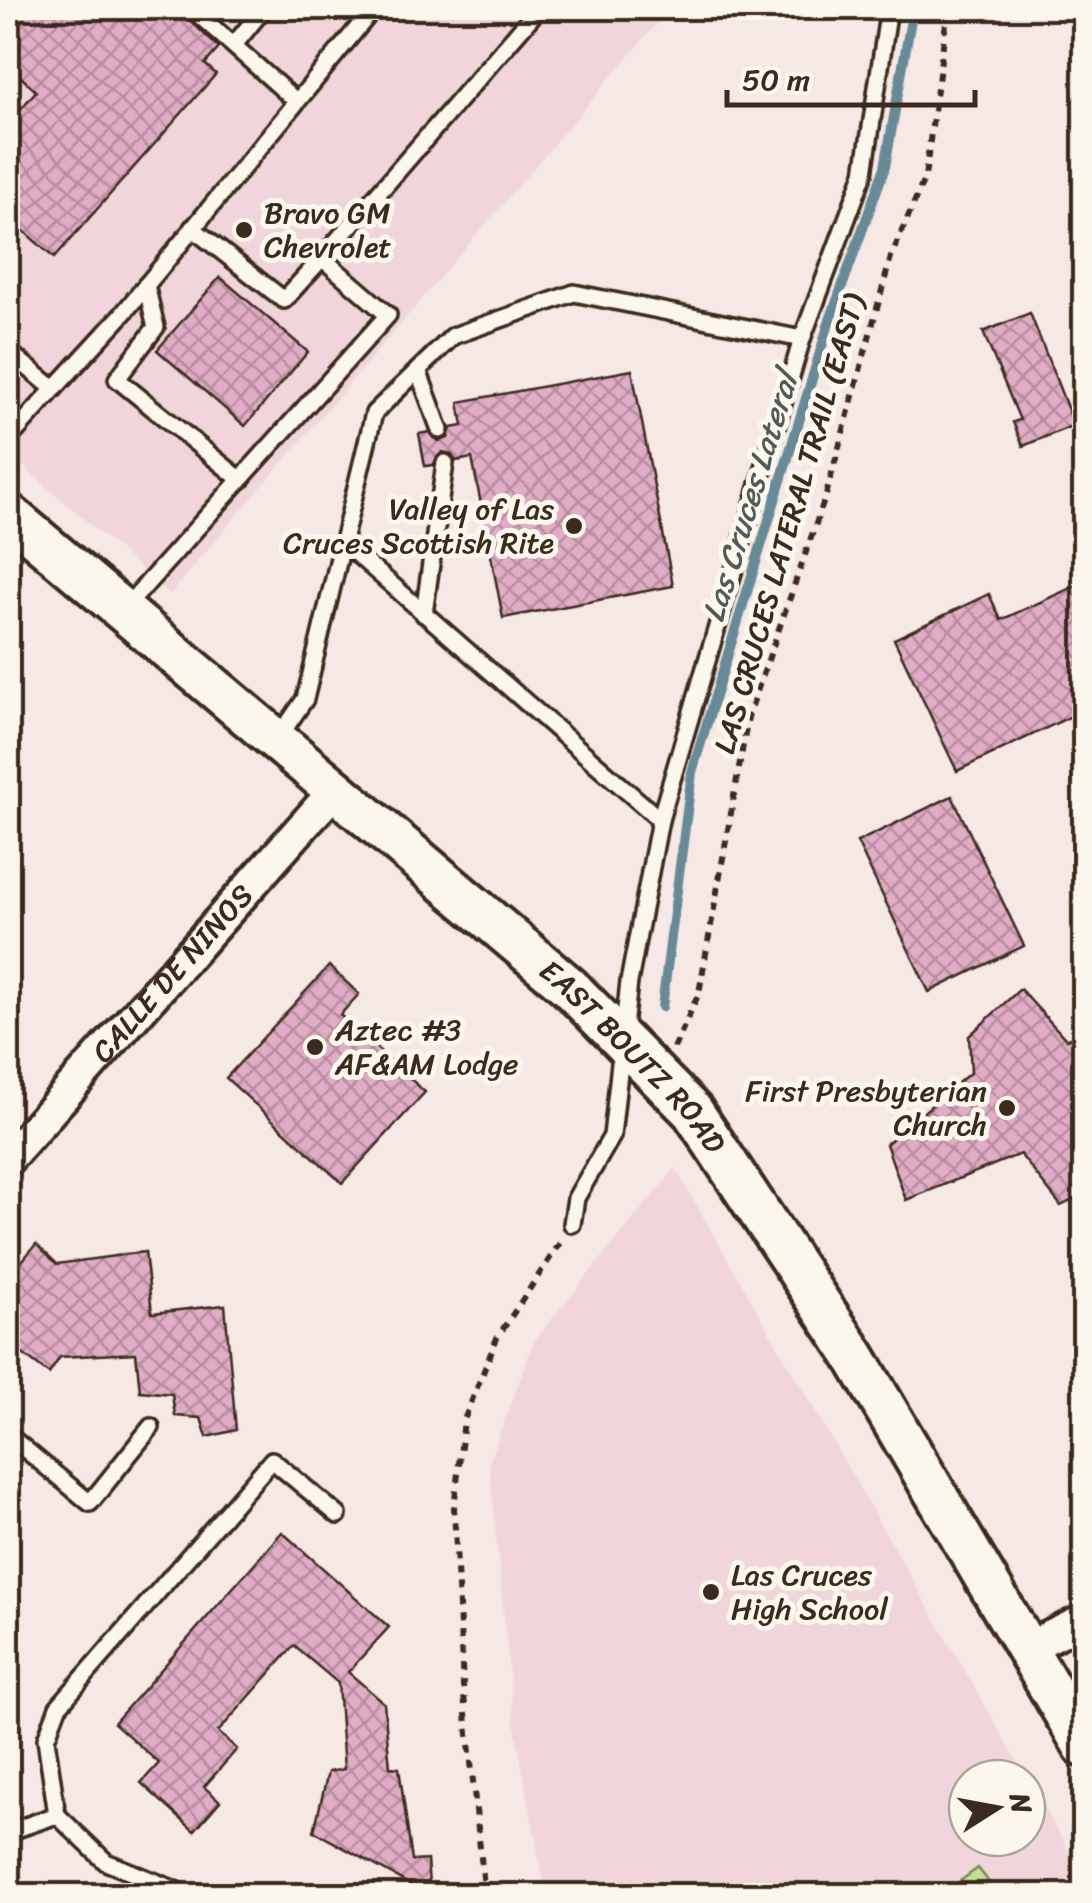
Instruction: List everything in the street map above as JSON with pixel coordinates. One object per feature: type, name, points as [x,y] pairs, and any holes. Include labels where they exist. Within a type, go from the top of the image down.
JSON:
[{"type":"main road","name":"EAST BOUTZ ROAD","points":[[8,514],[568,986],[693,1112],[854,1355],[1029,1648],[1079,1724]]},
{"type":"street","name":"CALLE DE NINOS","points":[[8,1158],[335,790]]},
{"type":"street","points":[[1029,1648],[1084,1620]]},
{"type":"lane","points":[[191,8],[296,100]]},
{"type":"lane","points":[[234,46],[264,8]]},
{"type":"lane","points":[[8,440],[146,286],[374,8]]},
{"type":"lane","points":[[192,228],[284,300],[538,8]]},
{"type":"lane","points":[[572,1224],[576,1198],[612,1136],[629,982],[660,820],[802,339],[864,172],[889,8]]},
{"type":"lane","points":[[122,610],[388,315],[322,258]]},
{"type":"lane","points":[[146,286],[156,327],[118,379],[241,480]]},
{"type":"lane","points":[[276,740],[305,699],[374,412],[453,336],[574,293],[802,339]]},
{"type":"lane","points":[[8,351],[54,388]]},
{"type":"lane","points":[[418,370],[440,430]]},
{"type":"lane","points":[[424,614],[446,463]]},
{"type":"lane","points":[[342,542],[660,820]]},
{"type":"lane","points":[[8,1435],[90,1503],[151,1427]]},
{"type":"lane","points":[[190,1896],[106,1862],[58,1815],[46,1740],[58,1707],[272,1460],[338,1514]]},
{"type":"lane","points":[[8,1832],[58,1815]]},
{"type":"path","name":"LAS CRUCES LATERAL TRAIL (EAST)","points":[[660,1078],[699,994],[748,717],[826,495],[891,257],[925,177],[948,8]]},
{"type":"path","points":[[486,1896],[463,1686],[454,1508],[464,1420],[497,1338],[572,1224]]},
{"type":"shaded area","name":"Bravo GM Chevrolet","points":[[8,8],[670,8],[170,594],[8,453]]},
{"type":"shaded area","name":"Las Cruces High School","points":[[675,1168],[1015,1758],[947,1758],[947,1858],[1047,1858],[1047,1813],[1084,1877],[1084,1895],[546,1895],[514,1723],[489,1462],[534,1341]]},
{"type":"green space","points":[[978,1868],[999,1895],[941,1895]]},
{"type":"building","points":[[8,8],[177,8],[219,48],[205,64],[216,74],[54,258],[8,217],[8,124],[36,91],[8,65]]},
{"type":"building","points":[[220,277],[308,352],[245,426],[157,350]]},
{"type":"building","points":[[1030,313],[1074,425],[1023,446],[1013,422],[1020,420],[983,332]]},
{"type":"building","name":"Valley of Las Cruces Scottish Rite","points":[[632,370],[673,586],[503,618],[472,458],[456,461],[451,454],[442,452],[433,465],[425,466],[419,434],[429,432],[439,441],[448,438],[451,428],[463,426],[459,402]]},
{"type":"building","points":[[1084,582],[1084,710],[957,771],[894,639],[989,594],[1001,620]]},
{"type":"building","points":[[952,796],[1024,946],[929,992],[857,842]]},
{"type":"building","name":"Aztec #3 AF&AM Lodge","points":[[329,966],[359,994],[340,1015],[425,1092],[342,1183],[226,1078]]},
{"type":"building","name":"First Presbyterian Church","points":[[1020,989],[1066,1039],[1084,1034],[1084,1194],[1061,1206],[1020,1154],[906,1200],[886,1144],[971,1072],[969,1036]]},
{"type":"building","points":[[36,1244],[57,1264],[145,1252],[152,1313],[225,1305],[236,1430],[207,1437],[201,1418],[175,1416],[172,1394],[140,1391],[136,1353],[60,1357],[49,1374],[8,1343],[8,1278]]},
{"type":"building","points":[[282,1532],[389,1627],[348,1672],[384,1703],[390,1767],[399,1768],[412,1861],[427,1860],[430,1896],[314,1831],[328,1772],[344,1769],[338,1683],[294,1646],[218,1732],[237,1749],[204,1787],[220,1801],[194,1831],[141,1783],[159,1763],[114,1723]]},
{"type":"waterway","name":"Las Cruces Lateral","points":[[662,1007],[692,772],[829,323],[885,167],[913,8]]},
{"type":"place","name":"Bravo GM Chevrolet","points":[[244,230]]},
{"type":"place","name":"Valley of Las Cruces Scottish Rite","points":[[574,526]]},
{"type":"place","name":"Aztec #3 AF&AM Lodge","points":[[315,1047]]},
{"type":"place","name":"First Presbyterian Church","points":[[1007,1108]]},
{"type":"place","name":"Las Cruces High School","points":[[711,1592]]}]
